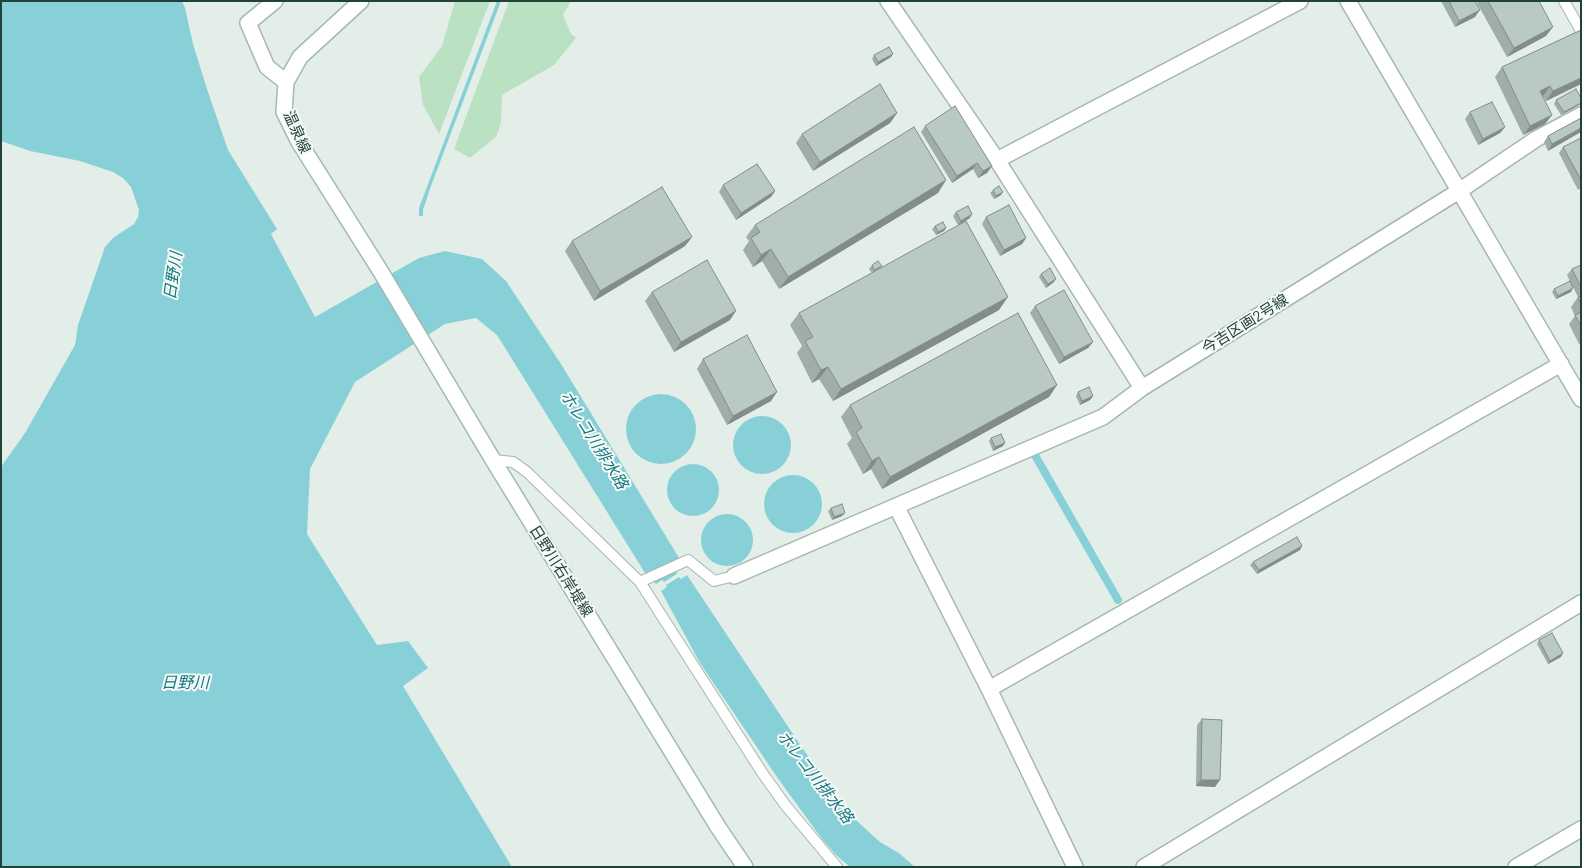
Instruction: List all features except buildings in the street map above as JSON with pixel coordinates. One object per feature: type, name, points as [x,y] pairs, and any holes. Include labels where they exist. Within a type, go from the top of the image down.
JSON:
[{"type":"street","points":[[275,1],[248,23],[267,67],[286,82]]},
{"type":"street","name":"温泉線","points":[[361,1],[300,57],[286,82],[284,112],[299,142],[381,272]]},
{"type":"street","points":[[888,1],[997,160],[1142,388]]},
{"type":"street","points":[[997,160],[1300,1]]},
{"type":"street","points":[[1348,1],[1581,399]]},
{"type":"street","name":"今吉区画2号線","points":[[734,576],[1103,417],[1142,388],[1459,191],[1536,139],[1581,115]]},
{"type":"street","name":"日野川右岸堤線","points":[[381,272],[493,460],[718,827],[745,867]]},
{"type":"street","points":[[989,689],[1561,364]]},
{"type":"street","points":[[896,506],[989,689],[1075,867]]},
{"type":"street","points":[[1144,867],[1581,603]]},
{"type":"street","points":[[1516,867],[1581,829]]},
{"type":"lane","points":[[1564,1],[1581,31]]},
{"type":"lane","points":[[493,460],[513,462],[527,472],[640,582],[769,782],[786,806],[838,867]]},
{"type":"lane","points":[[640,582],[688,560],[714,580],[734,576]]},
{"type":"green space","points":[[455,1],[490,1],[439,134],[423,105],[419,77],[442,46]]},
{"type":"green space","points":[[509,1],[571,1],[563,15],[571,34],[576,38],[554,65],[502,95],[501,123],[496,137],[470,158],[454,149]]},
{"type":"water","name":"日野川","points":[[1,1],[182,1],[193,44],[228,150],[277,229],[271,234],[315,317],[419,258],[445,251],[482,259],[506,281],[561,364],[684,566],[676,571],[677,574],[664,582],[662,580],[656,584],[645,573],[497,335],[476,318],[445,324],[355,382],[310,469],[307,534],[377,645],[408,641],[428,668],[403,686],[512,867],[1,867],[1,467],[25,433],[75,345],[78,325],[105,247],[113,238],[134,224],[139,210],[131,187],[123,178],[113,172],[80,161],[30,151],[1,141]]},
{"type":"water","points":[[497,1],[501,1],[431,186],[423,210],[423,216],[419,216],[419,208]]},
{"type":"water","points":[[661,394],[674,397],[686,404],[693,416],[696,429],[693,442],[686,454],[674,461],[661,464],[648,461],[636,454],[629,442],[626,429],[629,416],[636,404],[648,397]]},
{"type":"water","points":[[756,416],[768,416],[783,424],[791,439],[791,451],[783,466],[768,474],[756,474],[741,466],[733,451],[733,439],[741,424]]},
{"type":"water","points":[[693,464],[703,466],[711,472],[717,480],[719,490],[717,500],[711,508],[703,514],[693,516],[683,514],[675,508],[669,500],[667,490],[669,480],[675,472],[683,466]]},
{"type":"water","points":[[787,475],[799,475],[814,483],[822,498],[822,510],[814,525],[799,533],[787,533],[772,525],[764,510],[764,498],[772,483]]},
{"type":"water","points":[[727,514],[737,516],[745,522],[751,530],[753,540],[751,550],[745,558],[737,564],[727,566],[717,564],[709,558],[703,550],[701,540],[703,530],[709,522],[717,516]]},
{"type":"water","name":"ホレコ川排水路","points":[[687,575],[836,796],[858,822],[880,842],[899,853],[915,867],[850,867],[822,839],[777,777],[700,663],[661,591],[667,587],[666,585],[679,577],[681,579]]},
{"type":"waterway","points":[[1036,457],[1118,600]]}]
